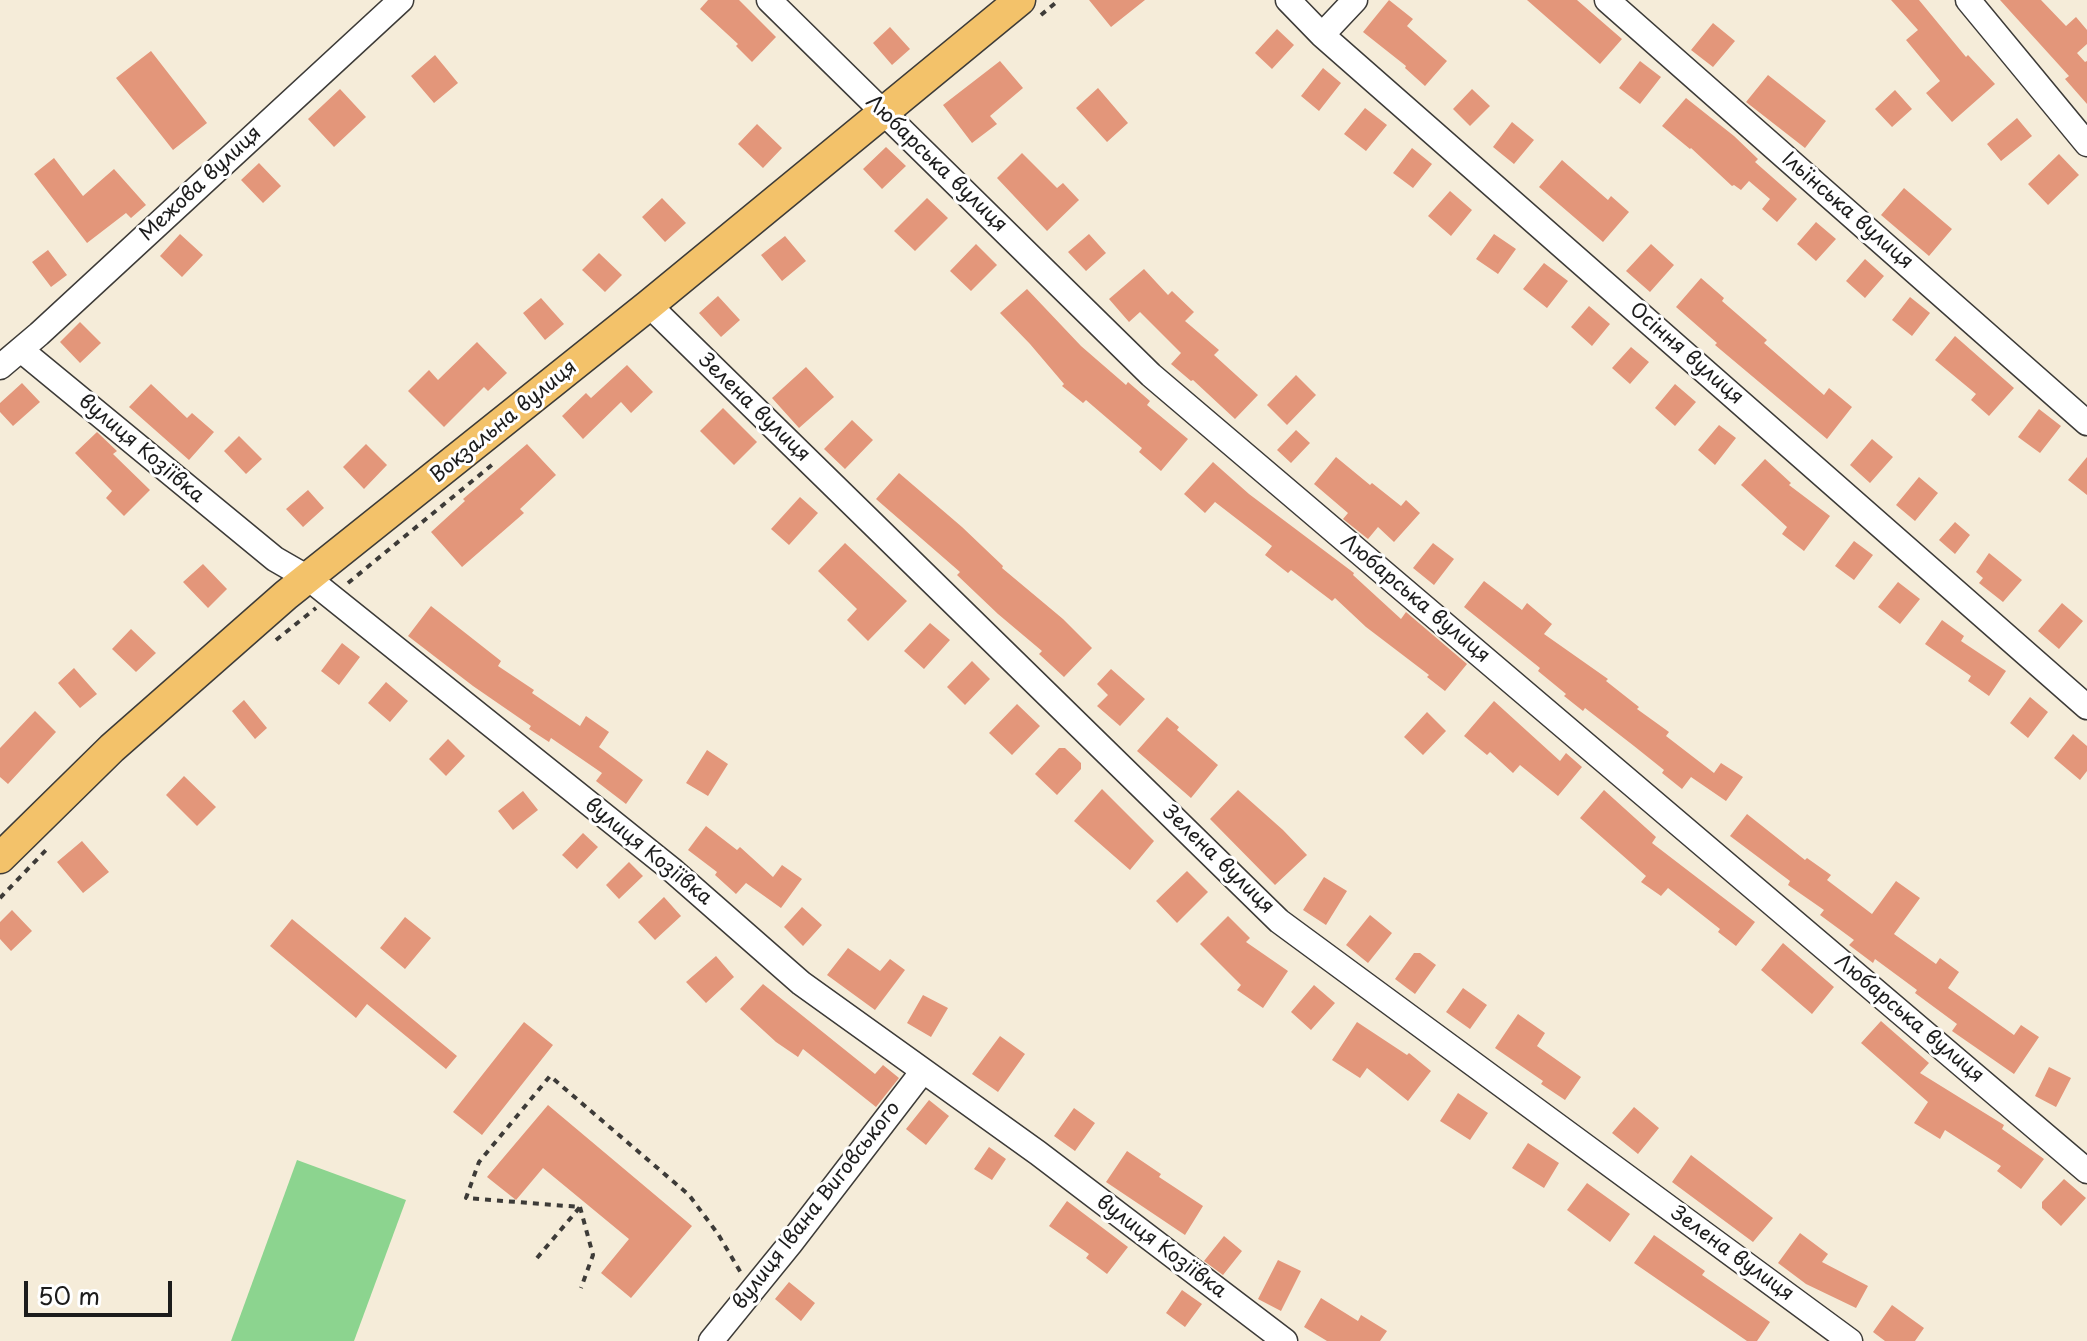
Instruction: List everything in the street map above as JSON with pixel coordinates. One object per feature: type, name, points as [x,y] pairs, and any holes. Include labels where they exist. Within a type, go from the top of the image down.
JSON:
[{"type":"main road","name":"Вокзальна вулиця","points":[[0,858],[112,748],[319,588],[649,305],[883,112],[1028,10]]},
{"type":"street","name":"Межова вулиця","points":[[0,367],[401,0]]},
{"type":"street","name":"Любарська вулиця","points":[[769,0],[1151,375],[2087,1171]]},
{"type":"street","name":"Осіння вулиця","points":[[1288,0],[1322,35],[2087,707]]},
{"type":"street","points":[[1322,35],[1355,0]]},
{"type":"street","name":"Ільїнська вулиця","points":[[1607,0],[2087,423]]},
{"type":"street","points":[[1968,0],[2087,144]]},
{"type":"street","name":"Зелена вулиця","points":[[649,305],[1279,921],[1850,1341]]},
{"type":"street","name":"вулиця Козіївка","points":[[21,350],[275,559],[319,588],[671,869],[801,983],[1038,1153],[1285,1341]]},
{"type":"street","name":"вулиця Івана Виговського","points":[[711,1341],[923,1071]]},
{"type":"path","points":[[1028,10],[1059,0]]},
{"type":"path","points":[[270,644],[319,588],[498,460]]},
{"type":"path","points":[[0,898],[55,842]]},
{"type":"path","points":[[580,1207],[466,1198],[479,1162],[550,1076],[689,1195],[718,1234],[752,1290]]},
{"type":"path","points":[[537,1258],[580,1207]]},
{"type":"path","points":[[580,1207],[593,1255],[581,1288]]},
{"type":"green space","points":[[297,1160],[406,1200],[354,1341],[231,1341]]},
{"type":"building","points":[[708,0],[739,0],[776,37],[752,62],[736,46],[738,44],[700,9]]},
{"type":"building","points":[[1089,0],[1145,0],[1111,27]]},
{"type":"building","points":[[1389,0],[1413,19],[1407,26],[1447,61],[1425,86],[1406,66],[1363,32]]},
{"type":"building","points":[[1527,0],[1577,0],[1622,39],[1600,64]]},
{"type":"building","points":[[1891,0],[1919,0],[1966,57],[1968,55],[1995,84],[1952,122],[1926,93],[1940,81],[1906,40],[1918,30]]},
{"type":"building","points":[[2000,0],[2041,0],[2066,26],[2076,17],[2087,30],[2087,44],[2077,53],[2087,61],[2087,104],[2065,79],[2069,76]]},
{"type":"building","points":[[1713,23],[1735,41],[1713,67],[1691,50]]},
{"type":"building","points":[[890,27],[910,49],[892,65],[873,43]]},
{"type":"building","points":[[1277,29],[1294,45],[1272,69],[1255,53]]},
{"type":"building","points":[[151,51],[207,123],[173,150],[116,78]]},
{"type":"building","points":[[435,55],[458,83],[434,103],[411,76]]},
{"type":"building","points":[[1000,61],[1023,88],[990,116],[997,124],[972,143],[943,105]]},
{"type":"building","points":[[1640,61],[1661,77],[1640,104],[1619,88]]},
{"type":"building","points":[[1323,68],[1341,83],[1319,111],[1301,96]]},
{"type":"building","points":[[1768,75],[1826,121],[1805,148],[1746,102]]},
{"type":"building","points":[[1098,88],[1128,123],[1107,142],[1076,108]]},
{"type":"building","points":[[340,89],[366,117],[334,147],[308,119]]},
{"type":"building","points":[[1472,89],[1490,106],[1470,126],[1453,109]]},
{"type":"building","points":[[1895,90],[1912,109],[1892,127],[1875,109]]},
{"type":"building","points":[[1686,98],[1734,136],[1758,159],[1755,162],[1797,199],[1777,222],[1762,209],[1770,199],[1749,181],[1741,190],[1732,186],[1662,126]]},
{"type":"building","points":[[1365,108],[1387,125],[1366,151],[1344,134]]},
{"type":"building","points":[[2017,118],[2032,136],[2001,161],[1987,144]]},
{"type":"building","points":[[1512,122],[1534,140],[1514,164],[1493,147]]},
{"type":"building","points":[[757,124],[782,148],[763,168],[738,144]]},
{"type":"building","points":[[886,147],[906,166],[882,189],[863,169]]},
{"type":"building","points":[[1412,148],[1432,164],[1413,188],[1393,173]]},
{"type":"building","points":[[1022,153],[1057,188],[1063,183],[1079,200],[1047,231],[997,178]]},
{"type":"building","points":[[2059,154],[2079,175],[2048,205],[2028,184]]},
{"type":"building","points":[[54,158],[83,196],[114,169],[146,205],[131,218],[126,213],[87,243],[34,174]]},
{"type":"building","points":[[1562,160],[1608,200],[1611,196],[1629,212],[1603,242],[1539,187]]},
{"type":"building","points":[[259,163],[281,186],[263,203],[241,180]]},
{"type":"building","points":[[1904,188],[1952,229],[1929,256],[1881,215]]},
{"type":"building","points":[[1450,191],[1472,210],[1451,236],[1428,216]]},
{"type":"building","points":[[662,198],[686,223],[665,242],[642,217]]},
{"type":"building","points":[[927,198],[948,218],[915,251],[894,231]]},
{"type":"building","points":[[1816,222],[1836,239],[1816,261],[1797,244]]},
{"type":"building","points":[[180,234],[203,255],[182,277],[160,256]]},
{"type":"building","points":[[1089,234],[1106,253],[1086,271],[1068,252]]},
{"type":"building","points":[[1494,234],[1516,249],[1498,274],[1476,259]]},
{"type":"building","points":[[785,236],[806,261],[782,281],[761,255]]},
{"type":"building","points":[[976,244],[997,265],[971,291],[950,271]]},
{"type":"building","points":[[1651,244],[1674,265],[1650,292],[1626,271]]},
{"type":"building","points":[[48,250],[67,275],[51,287],[32,262]]},
{"type":"building","points":[[599,253],[622,275],[605,292],[582,270]]},
{"type":"building","points":[[1865,259],[1884,276],[1865,298],[1846,281]]},
{"type":"building","points":[[1544,263],[1568,281],[1547,308],[1523,289]]},
{"type":"building","points":[[1144,269],[1168,295],[1172,291],[1194,312],[1185,321],[1219,350],[1214,355],[1258,395],[1235,419],[1171,364],[1181,353],[1140,312],[1129,322],[1109,299]]},
{"type":"building","points":[[1701,278],[1767,340],[1764,343],[1824,395],[1829,388],[1852,407],[1827,439],[1715,345],[1717,343],[1676,307]]},
{"type":"building","points":[[1027,289],[1081,346],[1126,385],[1128,382],[1150,401],[1147,405],[1188,439],[1161,471],[1139,452],[1142,448],[1086,400],[1083,403],[1062,386],[1064,384],[1000,313]]},
{"type":"building","points":[[718,296],[740,320],[721,337],[699,313]]},
{"type":"building","points":[[1910,297],[1930,313],[1912,336],[1892,320]]},
{"type":"building","points":[[541,298],[564,324],[545,340],[523,313]]},
{"type":"building","points":[[1589,306],[1610,324],[1592,346],[1571,327]]},
{"type":"building","points":[[80,322],[101,343],[80,363],[60,342]]},
{"type":"building","points":[[1955,336],[2014,388],[1989,416],[1971,400],[1976,394],[1935,360]]},
{"type":"building","points":[[477,342],[507,373],[488,391],[484,387],[444,427],[408,391],[429,370],[438,380]]},
{"type":"building","points":[[1631,347],[1649,362],[1630,384],[1612,368]]},
{"type":"building","points":[[627,365],[653,392],[631,413],[621,402],[583,439],[562,416],[586,393],[591,398]]},
{"type":"building","points":[[806,367],[834,397],[799,428],[772,398]]},
{"type":"building","points":[[1296,375],[1316,395],[1287,425],[1267,405]]},
{"type":"building","points":[[22,383],[40,402],[13,426],[0,412],[0,403]]},
{"type":"building","points":[[151,384],[187,418],[192,413],[214,432],[189,460],[129,407]]},
{"type":"building","points":[[1675,384],[1696,402],[1675,426],[1655,408]]},
{"type":"building","points":[[723,408],[757,442],[734,465],[700,431]]},
{"type":"building","points":[[2039,409],[2061,426],[2040,453],[2018,437]]},
{"type":"building","points":[[852,420],[873,440],[845,469],[824,449]]},
{"type":"building","points":[[1719,425],[1736,438],[1715,465],[1698,450]]},
{"type":"building","points":[[1296,430],[1310,443],[1291,463],[1277,450]]},
{"type":"building","points":[[97,432],[117,451],[113,454],[150,490],[124,516],[106,498],[112,491],[75,453]]},
{"type":"building","points":[[239,436],[262,459],[246,474],[224,451]]},
{"type":"building","points":[[1872,439],[1893,457],[1870,483],[1850,465]]},
{"type":"building","points":[[366,444],[387,465],[364,489],[343,467]]},
{"type":"building","points":[[527,444],[556,475],[520,509],[524,513],[462,567],[431,532],[465,501],[463,499]]},
{"type":"building","points":[[1336,457],[1401,506],[1406,500],[1420,513],[1394,542],[1378,527],[1368,539],[1343,519],[1348,513],[1314,484]]},
{"type":"building","points":[[2087,457],[2087,495],[2068,480]]},
{"type":"building","points":[[1765,459],[1791,483],[1789,485],[1830,516],[1804,551],[1782,534],[1787,527],[1741,485]]},
{"type":"building","points":[[1213,462],[1249,494],[1354,573],[1401,619],[1406,612],[1467,664],[1445,691],[1335,598],[1332,601],[1265,555],[1272,546],[1215,502],[1205,513],[1184,494]]},
{"type":"building","points":[[899,473],[1092,648],[1064,677],[1039,654],[1042,651],[957,575],[960,572],[876,499]]},
{"type":"building","points":[[1919,477],[1938,493],[1915,521],[1896,505]]},
{"type":"building","points":[[308,490],[324,508],[303,527],[286,509]]},
{"type":"building","points":[[800,497],[818,513],[789,545],[771,529]]},
{"type":"building","points":[[1955,522],[1970,535],[1955,554],[1939,540]]},
{"type":"building","points":[[1854,541],[1873,555],[1854,580],[1835,566]]},
{"type":"building","points":[[845,543],[907,601],[868,641],[847,620],[857,609],[818,571]]},
{"type":"building","points":[[1433,543],[1454,559],[1434,585],[1413,568]]},
{"type":"building","points":[[1989,553],[2022,580],[2003,602],[1979,583],[1983,578],[1976,572]]},
{"type":"building","points":[[203,564],[227,589],[208,608],[183,582]]},
{"type":"building","points":[[1484,581],[1522,610],[1527,603],[1552,624],[1544,634],[1608,679],[1606,681],[1639,707],[1637,709],[1669,732],[1666,736],[1714,773],[1721,763],[1743,777],[1726,801],[1691,777],[1682,789],[1634,746],[1585,708],[1583,711],[1564,696],[1566,694],[1538,671],[1540,668],[1464,607]]},
{"type":"building","points":[[1898,582],[1920,599],[1900,624],[1878,607]]},
{"type":"building","points":[[2062,603],[2083,621],[2059,649],[2038,631]]},
{"type":"building","points":[[431,606],[501,661],[498,666],[534,690],[532,693],[580,726],[586,716],[609,732],[599,747],[643,780],[626,804],[596,781],[602,773],[551,738],[549,742],[529,729],[531,726],[408,636]]},
{"type":"building","points":[[1942,620],[1964,636],[1961,641],[2006,671],[1989,696],[1968,681],[1971,676],[1925,644]]},
{"type":"building","points":[[930,623],[950,640],[924,669],[904,651]]},
{"type":"building","points":[[131,629],[156,653],[136,672],[112,649]]},
{"type":"building","points":[[342,643],[360,657],[339,685],[321,671]]},
{"type":"building","points":[[972,661],[990,679],[965,705],[947,687]]},
{"type":"building","points":[[74,668],[97,694],[80,708],[58,683]]},
{"type":"building","points":[[1111,669],[1145,699],[1120,726],[1097,706],[1108,695],[1097,684]]},
{"type":"building","points":[[386,682],[408,701],[390,722],[368,703]]},
{"type":"building","points":[[2030,697],[2048,712],[2028,738],[2010,723]]},
{"type":"building","points":[[244,700],[267,728],[255,739],[232,711]]},
{"type":"building","points":[[1494,701],[1560,761],[1566,753],[1582,767],[1558,796],[1520,765],[1513,773],[1490,752],[1487,755],[1464,736]]},
{"type":"building","points":[[1017,704],[1040,726],[1012,755],[989,733]]},
{"type":"building","points":[[35,711],[56,732],[8,784],[0,777],[0,748]]},
{"type":"building","points":[[1427,712],[1446,731],[1423,755],[1404,737]]},
{"type":"building","points":[[1167,717],[1179,727],[1177,730],[1218,765],[1191,798],[1137,751]]},
{"type":"building","points":[[2073,734],[2087,746],[2087,771],[2080,780],[2054,758]]},
{"type":"building","points":[[448,739],[465,756],[446,776],[429,759]]},
{"type":"building","points":[[1059,748],[1065,748],[1081,763],[1081,769],[1057,795],[1035,774]]},
{"type":"building","points":[[707,750],[728,764],[708,796],[686,783]]},
{"type":"building","points":[[184,776],[216,807],[197,826],[166,795]]},
{"type":"building","points":[[1102,789],[1154,841],[1130,870],[1074,821]]},
{"type":"building","points":[[1238,790],[1307,855],[1275,885],[1210,819]]},
{"type":"building","points":[[1604,790],[1656,837],[1652,843],[1755,922],[1736,946],[1718,932],[1720,929],[1668,888],[1661,896],[1641,882],[1646,876],[1580,818]]},
{"type":"building","points":[[523,791],[538,810],[513,830],[498,811]]},
{"type":"building","points":[[1747,814],[1805,860],[1807,858],[1831,875],[1827,880],[1872,914],[1896,881],[1920,898],[1894,934],[1936,964],[1940,958],[1959,972],[1948,988],[2014,1035],[2021,1025],[2039,1037],[2014,1074],[1952,1031],[1957,1024],[1915,993],[1917,990],[1875,959],[1873,963],[1849,945],[1854,940],[1820,915],[1824,910],[1788,885],[1790,881],[1730,836]]},
{"type":"building","points":[[706,826],[737,850],[740,847],[773,877],[782,865],[802,879],[781,908],[746,883],[736,894],[715,875],[717,872],[688,850]]},
{"type":"building","points":[[583,833],[598,847],[577,869],[562,855]]},
{"type":"building","points":[[82,841],[109,872],[83,893],[57,862]]},
{"type":"building","points":[[629,862],[643,876],[619,899],[606,885]]},
{"type":"building","points":[[1187,871],[1208,892],[1177,923],[1156,901]]},
{"type":"building","points":[[1324,877],[1347,891],[1326,925],[1303,910]]},
{"type":"building","points":[[664,897],[681,916],[655,940],[638,922]]},
{"type":"building","points":[[802,907],[822,925],[803,946],[784,927]]},
{"type":"building","points":[[12,910],[32,931],[11,951],[0,939],[0,922]]},
{"type":"building","points":[[1370,915],[1392,933],[1368,963],[1346,945]]},
{"type":"building","points":[[1228,916],[1250,938],[1246,942],[1288,971],[1263,1008],[1237,990],[1241,985],[1200,944]]},
{"type":"building","points":[[405,917],[431,938],[405,969],[380,948]]},
{"type":"building","points":[[292,919],[457,1056],[446,1069],[367,1004],[356,1018],[270,946]]},
{"type":"building","points":[[1783,943],[1834,987],[1812,1014],[1761,970]]},
{"type":"building","points":[[848,948],[880,971],[890,959],[905,970],[875,1010],[827,975]]},
{"type":"building","points":[[1414,953],[1420,953],[1436,965],[1415,994],[1395,979]]},
{"type":"building","points":[[716,956],[734,977],[706,1003],[686,982]]},
{"type":"building","points":[[763,984],[875,1074],[883,1065],[899,1078],[876,1107],[803,1049],[798,1057],[776,1042],[740,1009]]},
{"type":"building","points":[[1314,985],[1335,1003],[1311,1030],[1291,1012]]},
{"type":"building","points":[[1463,988],[1487,1005],[1470,1029],[1446,1012]]},
{"type":"building","points":[[923,995],[948,1008],[931,1037],[907,1023]]},
{"type":"building","points":[[1518,1014],[1545,1033],[1537,1046],[1581,1077],[1565,1100],[1495,1048]]},
{"type":"building","points":[[1881,1021],[1929,1063],[1920,1073],[2004,1125],[2002,1129],[2044,1159],[2021,1189],[1997,1171],[2001,1166],[1945,1130],[1940,1139],[1914,1123],[1928,1102],[1861,1043]]},
{"type":"building","points":[[524,1022],[553,1045],[482,1135],[453,1112]]},
{"type":"building","points":[[1357,1022],[1407,1055],[1409,1053],[1431,1071],[1408,1101],[1367,1068],[1360,1078],[1332,1060]]},
{"type":"building","points":[[1000,1036],[1025,1054],[998,1092],[972,1074]]},
{"type":"building","points":[[2049,1067],[2071,1078],[2056,1107],[2035,1096]]},
{"type":"building","points":[[1458,1093],[1488,1113],[1470,1140],[1440,1121]]},
{"type":"building","points":[[929,1100],[949,1116],[926,1145],[906,1129]]},
{"type":"building","points":[[548,1105],[692,1226],[631,1298],[601,1273],[629,1239],[543,1168],[516,1200],[487,1177]]},
{"type":"building","points":[[1634,1107],[1659,1128],[1638,1154],[1612,1133]]},
{"type":"building","points":[[1074,1108],[1095,1123],[1075,1151],[1054,1136]]},
{"type":"building","points":[[1528,1143],[1559,1163],[1544,1188],[1512,1168]]},
{"type":"building","points":[[989,1147],[1006,1159],[992,1180],[974,1169]]},
{"type":"building","points":[[1127,1151],[1203,1206],[1185,1235],[1106,1182]]},
{"type":"building","points":[[1691,1155],[1773,1218],[1753,1242],[1672,1182]]},
{"type":"building","points":[[2064,1179],[2086,1198],[2061,1226],[2042,1208],[2042,1202]]},
{"type":"building","points":[[1587,1183],[1630,1214],[1610,1242],[1567,1210]]},
{"type":"building","points":[[1067,1201],[1128,1247],[1107,1274],[1086,1258],[1089,1254],[1049,1226]]},
{"type":"building","points":[[1800,1233],[1828,1254],[1822,1262],[1868,1286],[1856,1308],[1806,1284],[1778,1263]]},
{"type":"building","points":[[1654,1235],[1705,1271],[1702,1275],[1770,1322],[1757,1341],[1747,1341],[1634,1263]]},
{"type":"building","points":[[1224,1236],[1242,1251],[1223,1275],[1204,1261]]},
{"type":"building","points":[[1278,1260],[1301,1271],[1281,1311],[1258,1299]]},
{"type":"building","points":[[789,1282],[815,1303],[801,1321],[775,1299]]},
{"type":"building","points":[[1182,1290],[1202,1304],[1185,1327],[1166,1313]]},
{"type":"building","points":[[1321,1298],[1358,1321],[1361,1315],[1387,1331],[1380,1341],[1327,1341],[1304,1327]]},
{"type":"building","points":[[1892,1305],[1924,1328],[1915,1341],[1885,1341],[1873,1332]]}]
